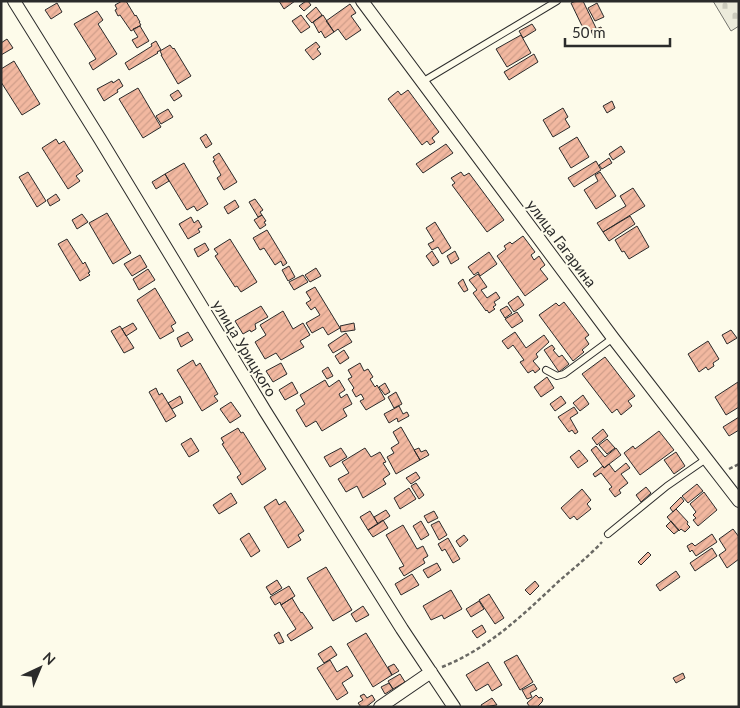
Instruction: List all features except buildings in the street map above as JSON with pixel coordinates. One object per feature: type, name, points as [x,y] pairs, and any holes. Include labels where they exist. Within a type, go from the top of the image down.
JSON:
[{"type":"street","name":"улица Урицкого","points":[[14,1],[100,139],[264,412],[454,707]]},
{"type":"street","name":"улица Гагарина","points":[[362,1],[613,338],[739,501]]},
{"type":"street","points":[[380,707],[431,672]]},
{"type":"lane","points":[[422,82],[557,1]]},
{"type":"lane","points":[[546,370],[557,376],[564,374],[613,338]]},
{"type":"lane","points":[[608,534],[666,486],[707,458]]},
{"type":"path","points":[[431,672],[458,661],[507,628],[600,544],[608,534]]},
{"type":"green space","points":[[713,1],[739,1],[739,26],[731,31]]}]
